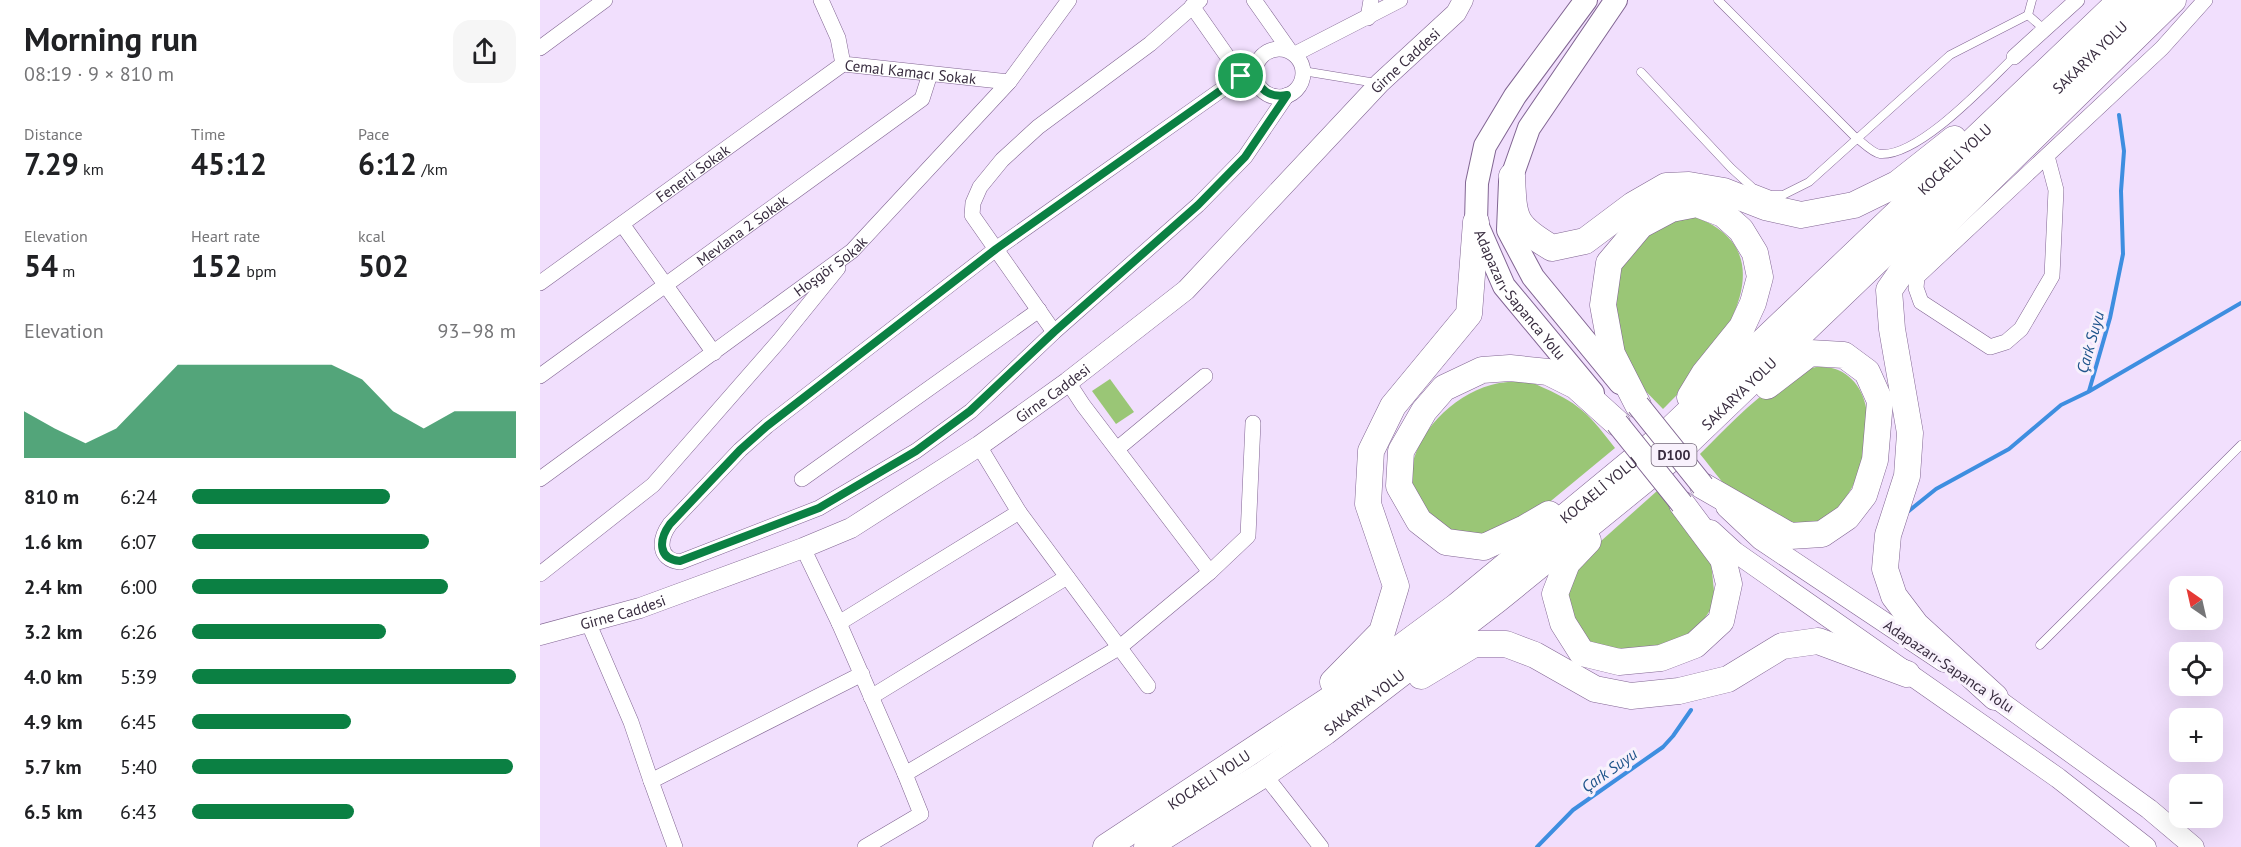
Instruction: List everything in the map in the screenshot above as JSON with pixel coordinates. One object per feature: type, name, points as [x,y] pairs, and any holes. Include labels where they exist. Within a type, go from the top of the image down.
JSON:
[{"type":"highway","name":"KOCAELİ YOLU","points":[[1106,847],[1335,696],[1457,606],[1668,432],[2121,0]]},
{"type":"highway","name":"SAKARYA YOLU","points":[[1147,847],[1264,774],[1325,732],[1498,599],[1665,463],[2149,0]]},
{"type":"highway","points":[[1995,697],[1916,625],[1894,596],[1885,569],[1888,535],[1907,476],[1910,433],[1892,329],[1889,290],[1914,254],[2173,0]]},
{"type":"highway","points":[[1512,176],[1514,215],[1530,236],[1552,248],[1585,241],[1633,205],[1666,186],[1689,185],[1724,191],[1765,207],[1801,215],[1854,205],[1897,184],[2079,40]]},
{"type":"highway","points":[[1638,405],[1612,354],[1603,305],[1609,263],[1641,225],[1671,209],[1697,204],[1723,214],[1741,230],[1755,253],[1760,277],[1753,303],[1742,327],[1704,374],[1668,432]]},
{"type":"highway","points":[[1158,813],[1338,678],[1382,632],[1396,586],[1368,504],[1371,451],[1393,406],[1469,314],[1476,222]]},
{"type":"highway","points":[[1682,504],[1723,559],[1729,584],[1721,621],[1695,645],[1661,658],[1619,662],[1582,653],[1563,623],[1555,594],[1567,563],[1665,463],[1810,353],[1844,356],[1867,372],[1880,401],[1875,460],[1864,495],[1847,518],[1822,534],[1790,536],[1703,486]]},
{"type":"highway","points":[[1617,423],[1576,386],[1548,372],[1510,368],[1482,370],[1444,388],[1424,411],[1401,451],[1399,486],[1419,521],[1446,542],[1484,547],[1525,528],[1628,464]]},
{"type":"highway","points":[[1325,732],[1474,644],[1506,644],[1535,656],[1595,689],[1631,696],[1679,691],[1728,679],[1782,646],[1818,641],[1907,674]]},
{"type":"main road","name":"Girne Caddesi","points":[[540,635],[640,608],[851,528],[979,446],[1068,382],[1186,290],[1380,83],[1456,13],[1463,0]]},
{"type":"main road","name":"Adapazarı-Sapanca Yolu","points":[[1586,0],[1515,96],[1485,146],[1477,183],[1476,222],[1504,286],[1682,504],[1735,552],[2058,778],[2146,847]]},
{"type":"main road","name":"Adapazarı-Sapanca Yolu","points":[[1616,1],[1529,128],[1510,182],[1508,230],[1533,277],[1703,486],[1761,540],[1995,697],[2149,809],[2194,847]]},
{"type":"street","points":[[540,48],[605,0]]},
{"type":"street","name":"Cemal Kamacı Sokak","points":[[821,0],[838,38],[843,64],[1009,82]]},
{"type":"street","name":"Hoşgör Sokak","points":[[540,479],[852,252],[1009,82],[1069,0]]},
{"type":"street","points":[[1254,0],[1292,52],[1302,64],[1300,86],[1287,95],[1245,157],[1198,205],[1054,332],[970,411],[916,451],[819,508],[680,561],[671,560],[664,554],[661,543],[663,533],[740,450],[767,426],[996,249],[1248,74],[1264,54],[1277,48],[1292,52],[1368,18],[1400,0]]},
{"type":"street","points":[[1368,18],[1371,0]]},
{"type":"street","points":[[2014,57],[2077,0]]},
{"type":"street","points":[[2047,156],[2056,190],[2052,276],[2021,329],[2006,342],[1990,347],[1921,302],[1916,288],[1917,277],[2162,48],[2205,0]]},
{"type":"street","points":[[1054,332],[972,215],[973,203],[980,187],[1002,160],[1038,127],[1150,44],[1196,3],[1248,74],[1265,92],[1272,96],[1287,95]]},
{"type":"street","name":"Fenerli Sokak","points":[[540,283],[843,64]]},
{"type":"street","name":"Mevlana 2 Sokak","points":[[540,376],[922,99],[930,74]]},
{"type":"street","points":[[622,224],[714,353]]},
{"type":"street","points":[[540,574],[653,485],[779,341],[852,252]]},
{"type":"street","points":[[802,479],[1039,310]]},
{"type":"street","points":[[1117,449],[1205,376]]},
{"type":"street","points":[[1068,382],[1210,572]]},
{"type":"street","points":[[905,774],[1119,647],[1210,572],[1248,536],[1253,423]]},
{"type":"street","points":[[979,446],[1019,512],[1148,686]]},
{"type":"street","points":[[840,622],[1019,512]]},
{"type":"street","points":[[803,548],[840,622],[921,814],[865,847]]},
{"type":"street","points":[[871,697],[1067,577]]},
{"type":"street","points":[[588,622],[631,722],[675,847]]},
{"type":"street","points":[[651,781],[862,674]]},
{"type":"street","points":[[1264,774],[1321,847]]},
{"type":"lane","points":[[1718,0],[1857,138],[1878,154],[1891,153],[1911,145],[1942,124],[2014,57]]},
{"type":"lane","points":[[1641,72],[1731,168],[1753,188],[1771,195],[1783,195],[1809,182],[1950,55],[2028,15],[2032,0]]},
{"type":"lane","points":[[2028,15],[2045,30]]},
{"type":"lane","points":[[1303,71],[1380,83]]},
{"type":"lane","points":[[2040,645],[2241,445]]},
{"type":"green space","points":[[1689,215],[1722,231],[1739,253],[1743,279],[1736,307],[1722,336],[1704,363],[1663,409],[1627,372],[1607,290],[1639,235]]},
{"type":"green space","points":[[1816,367],[1838,370],[1855,383],[1865,402],[1868,425],[1866,450],[1858,475],[1847,496],[1832,513],[1815,522],[1792,523],[1748,508],[1700,454],[1739,415],[1768,391],[1799,372]]},
{"type":"green space","points":[[1110,379],[1134,412],[1116,424],[1092,391]]},
{"type":"green space","points":[[1528,381],[1557,394],[1578,407],[1595,423],[1615,448],[1546,505],[1456,546],[1412,502],[1411,474],[1420,444],[1438,418],[1463,398],[1495,384]]},
{"type":"green space","points":[[1657,491],[1699,540],[1711,562],[1714,591],[1711,609],[1691,633],[1646,652],[1590,649],[1560,607],[1582,558]]},
{"type":"waterway","name":"Çark Suyu","points":[[2089,391],[2110,318],[2123,254],[2121,191],[2124,151],[2119,115]]},
{"type":"waterway","name":"Çark Suyu","points":[[1905,514],[1936,489],[2009,449],[2061,405],[2088,392],[2241,303]]},
{"type":"waterway","name":"Çark Suyu","points":[[1537,847],[1573,810],[1663,747],[1691,710]]},
{"type":"route","points":[[1255,73],[1256,80],[1265,92],[1272,96],[1287,95],[1245,157],[1198,205],[1054,332],[970,411],[916,451],[819,508],[680,561],[671,560],[664,554],[661,543],[663,533],[670,524],[740,450],[767,426],[996,249],[1241,76],[1255,73]]}]
